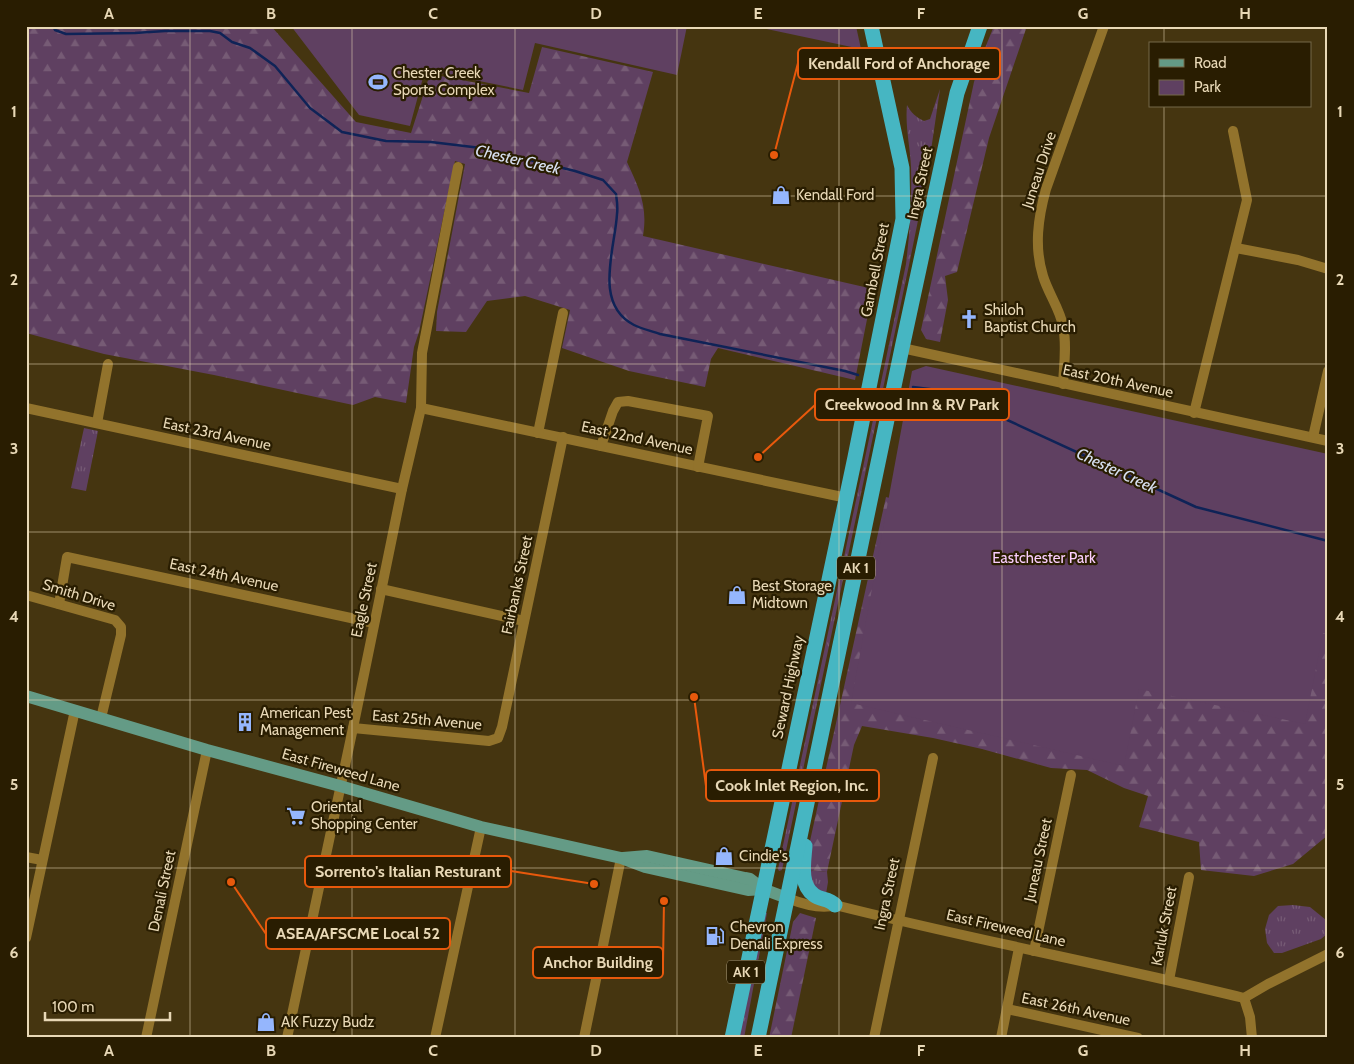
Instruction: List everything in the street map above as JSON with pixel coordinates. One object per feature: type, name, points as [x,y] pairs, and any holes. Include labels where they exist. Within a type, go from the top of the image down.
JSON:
[{"type":"highway","name":"Gambell Street","points":[[871,26],[902,168],[903,219],[879,344]]},
{"type":"highway","name":"Ingra Street","points":[[902,348],[958,93],[980,26]]},
{"type":"highway","name":"Seward Highway","points":[[732,1038],[879,344]]},
{"type":"highway","name":"AK 1","points":[[758,1038],[902,348]]},
{"type":"highway","points":[[810,788],[804,879],[813,895],[831,901],[835,905]]},
{"type":"main road","name":"East Fireweed Lane","points":[[26,696],[208,750],[481,827],[621,858],[644,868],[748,890],[763,889],[787,898]]},
{"type":"street","name":"Juneau Drive","points":[[1063,384],[1065,350],[1063,326],[1043,277],[1037,250],[1039,215],[1046,189],[1104,26]]},
{"type":"street","points":[[1194,412],[1247,200],[1233,131]]},
{"type":"street","name":"Eagle Street","points":[[287,1038],[402,489],[421,408],[422,353],[458,168]]},
{"type":"street","points":[[1236,248],[1328,268]]},
{"type":"street","points":[[538,433],[563,313]]},
{"type":"street","name":"East 20th Avenue","points":[[902,348],[1328,441]]},
{"type":"street","points":[[97,423],[108,364]]},
{"type":"street","points":[[1313,437],[1328,371]]},
{"type":"street","points":[[601,446],[618,402],[628,401],[708,416],[698,467]]},
{"type":"street","name":"East 23rd Avenue","points":[[26,408],[402,489]]},
{"type":"street","name":"East 22nd Avenue","points":[[421,408],[847,498]]},
{"type":"street","name":"Fairbanks Street","points":[[498,738],[502,727],[563,438]]},
{"type":"street","name":"East 24th Avenue","points":[[60,604],[67,557],[374,623]]},
{"type":"street","points":[[381,589],[524,621]]},
{"type":"street","name":"Smith Drive","points":[[26,595],[115,620],[120,627],[121,635],[101,718]]},
{"type":"street","points":[[26,938],[76,710]]},
{"type":"street","name":"East 25th Avenue","points":[[353,728],[489,741],[498,738]]},
{"type":"street","name":"Denali Street","points":[[146,1038],[208,750]]},
{"type":"street","name":"Ingra Street","points":[[874,1038],[933,758]]},
{"type":"street","name":"Juneau Street","points":[[1034,951],[1071,775]]},
{"type":"street","points":[[435,1038],[481,827]]},
{"type":"street","points":[[26,857],[42,860]]},
{"type":"street","points":[[584,1038],[621,858]]},
{"type":"street","name":"Karluk Street","points":[[1169,980],[1190,877]]},
{"type":"street","name":"East Fireweed Lane","points":[[787,898],[796,902],[828,908],[835,905],[1244,998]]},
{"type":"street","points":[[1001,1038],[1019,948]]},
{"type":"street","points":[[1252,1038],[1250,1017],[1244,998],[1328,954]]},
{"type":"street","name":"East 26th Avenue","points":[[1007,1009],[1138,1038]]},
{"type":"green space","points":[[26,26],[271,26],[356,122],[411,133],[430,74],[529,93],[542,47],[653,72],[627,162],[639,189],[643,206],[643,236],[873,289],[855,380],[718,348],[711,359],[705,387],[629,371],[562,348],[570,310],[525,296],[487,301],[466,332],[436,331],[437,312],[465,164],[455,161],[419,332],[414,347],[406,403],[375,397],[353,405],[104,354],[26,333]]},
{"type":"green space","name":"Chester Creek Sports Complex","points":[[291,26],[687,26],[677,75],[535,43],[523,90],[425,70],[410,126],[359,115]]},
{"type":"green space","points":[[752,26],[856,26],[861,49]]},
{"type":"green space","points":[[994,26],[1027,26],[989,138],[957,272],[945,276],[948,300],[940,342],[926,339],[921,330],[974,82]]},
{"type":"green space","points":[[940,89],[928,171],[909,265],[782,870],[779,871],[906,264],[910,228],[911,191],[907,105],[912,113],[919,118],[924,121],[930,119]]},
{"type":"green space","name":"Eastchester Park","points":[[926,366],[1328,454],[1328,634],[1323,633],[1305,724],[1139,689],[1124,766],[851,703],[912,371]]},
{"type":"green space","points":[[84,428],[98,431],[86,491],[71,488]]},
{"type":"green space","points":[[886,497],[900,501],[1119,602],[1328,571],[1328,835],[1293,864],[1254,876],[1201,870],[1199,842],[1139,827],[1148,796],[1124,788],[1087,770],[1051,768],[933,738],[862,726],[854,745],[827,872],[809,870],[808,850]]},
{"type":"green space","points":[[809,870],[827,872],[826,894],[811,886]]},
{"type":"green space","points":[[1278,906],[1310,907],[1326,920],[1328,933],[1321,939],[1282,953],[1274,953],[1267,943],[1265,929],[1269,915]]},
{"type":"green space","points":[[764,913],[767,913],[744,1038],[738,1038]]},
{"type":"green space","points":[[800,913],[816,918],[791,1038],[769,1038],[793,922]]},
{"type":"waterway","name":"Chester Creek","points":[[53,26],[55,30],[66,34],[165,31],[210,31],[220,33],[232,42],[250,48],[275,66],[310,108],[342,132],[386,141],[431,142],[481,148],[575,171],[603,180],[616,194],[617,199],[609,275],[610,290],[614,304],[621,316],[640,328],[660,334],[858,375]]},
{"type":"waterway","name":"Chester Creek","points":[[913,387],[945,391],[971,399],[1005,419],[1196,507],[1328,541]]},
{"type":"place","name":"Chester Creek Sports Complex","points":[[378,82]]},
{"type":"place","name":"Kendall Ford of Anchorage","points":[[774,155]]},
{"type":"place","name":"Kendall Ford","points":[[781,195]]},
{"type":"place","name":"Shiloh Baptist Church","points":[[969,319]]},
{"type":"place","name":"Creekwood Inn & RV Park","points":[[758,457]]},
{"type":"place","name":"Best Storage Midtown","points":[[737,595]]},
{"type":"place","name":"Cook Inlet Region, Inc.","points":[[694,697]]},
{"type":"place","name":"American Pest Management","points":[[245,722]]},
{"type":"place","name":"Oriental Shopping Center","points":[[296,816]]},
{"type":"place","name":"Cindie's","points":[[724,856]]},
{"type":"place","name":"ASEA/AFSCME Local 52","points":[[231,882]]},
{"type":"place","name":"Sorrento's Italian Resturant","points":[[594,884]]},
{"type":"place","name":"Anchor Building","points":[[664,901]]},
{"type":"place","name":"Chevron Denali Express","points":[[715,936]]},
{"type":"place","name":"AK Fuzzy Budz","points":[[266,1022]]}]
